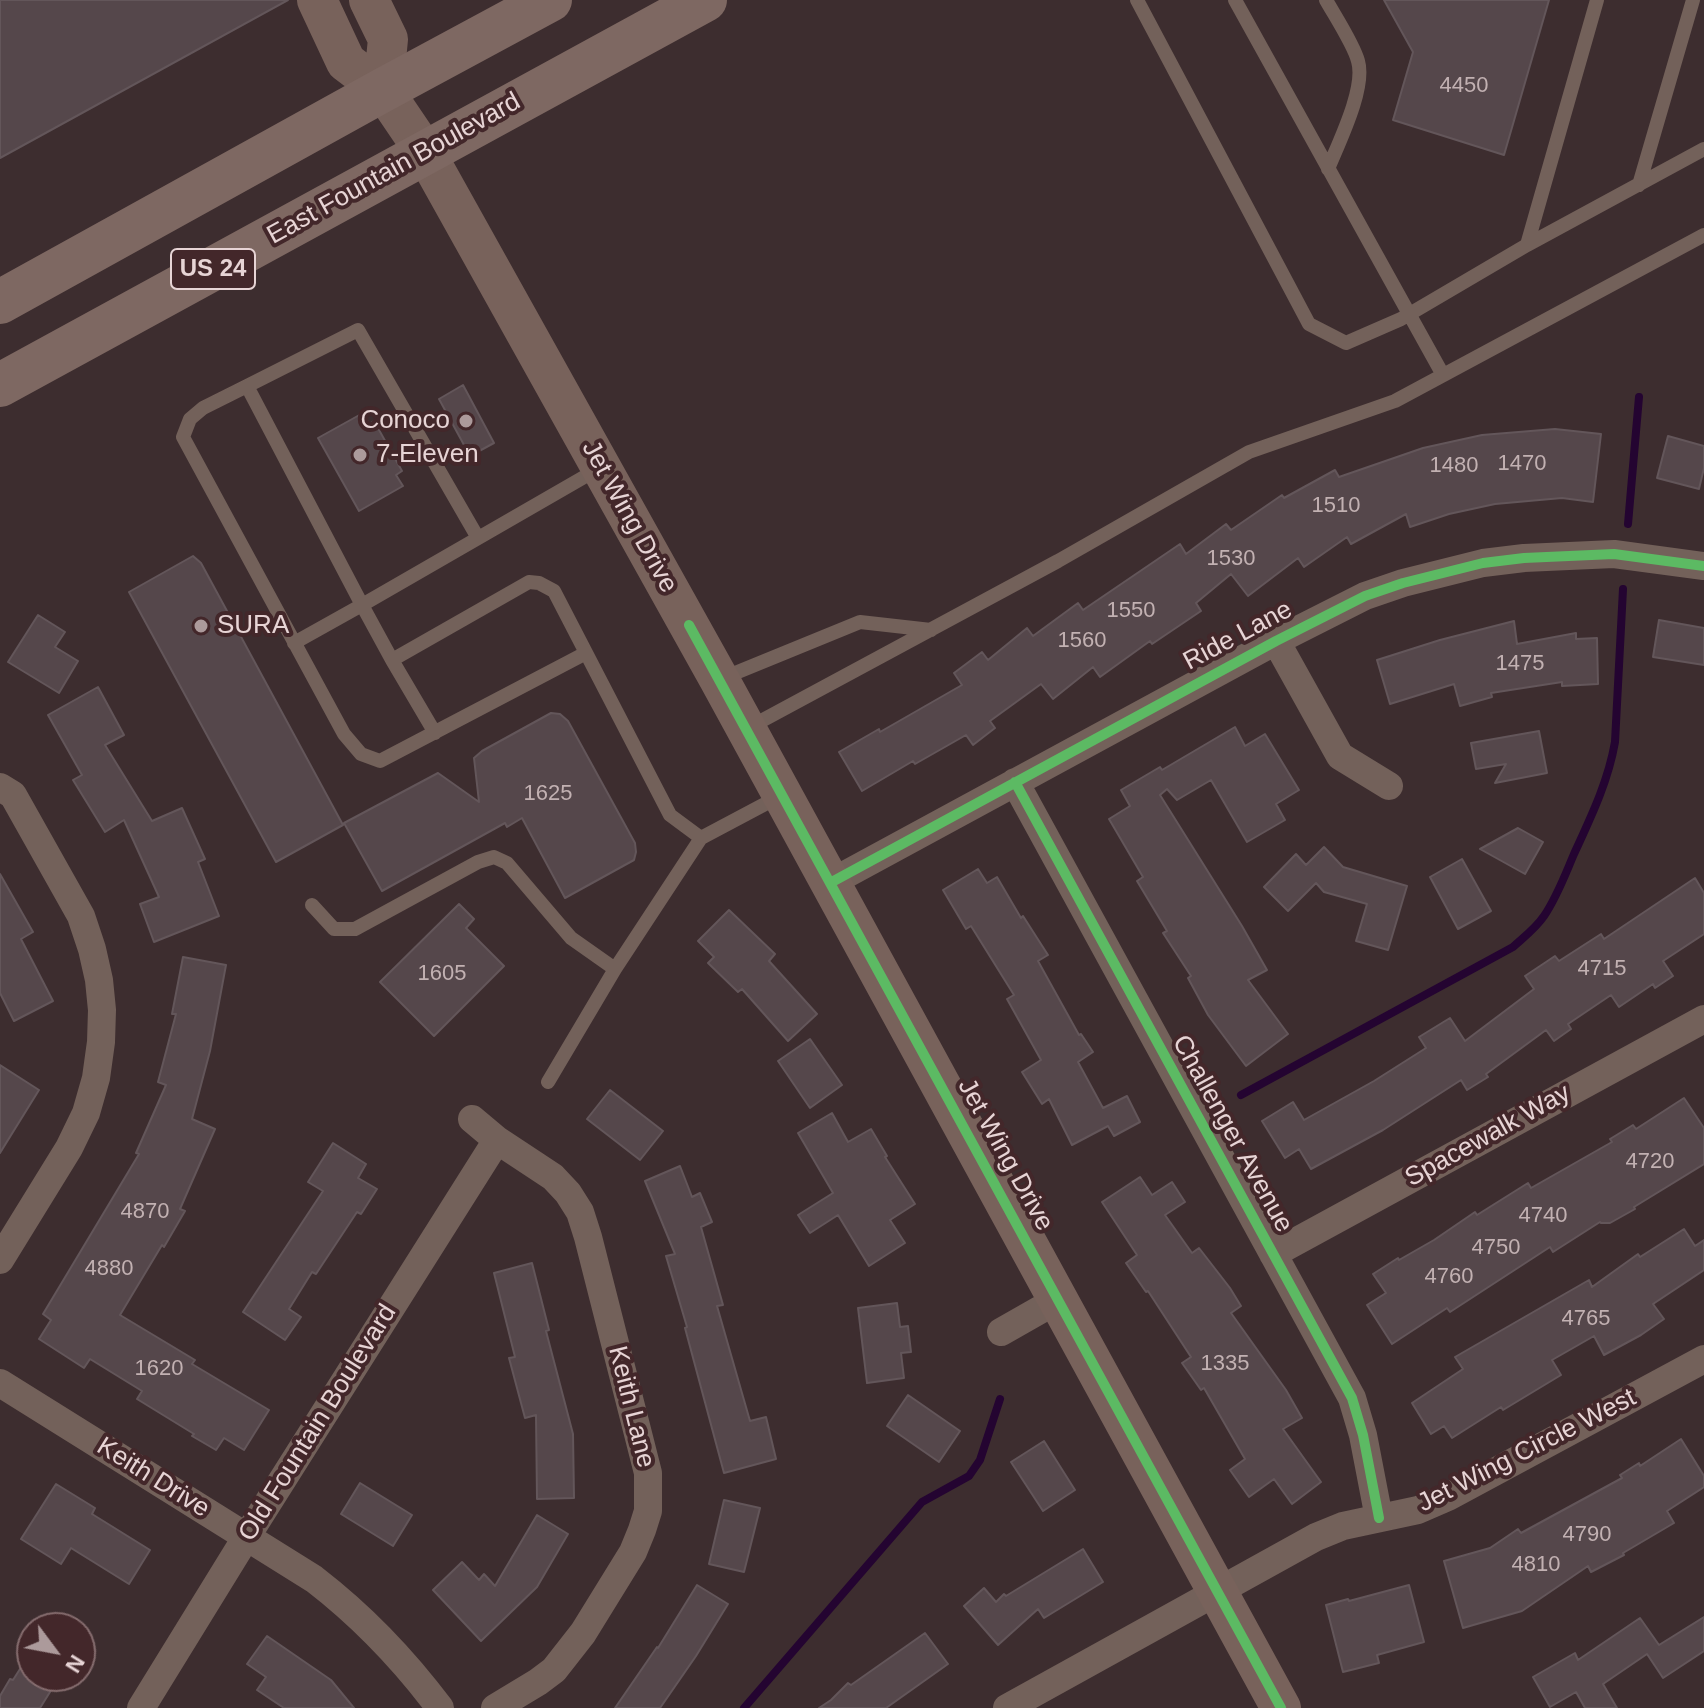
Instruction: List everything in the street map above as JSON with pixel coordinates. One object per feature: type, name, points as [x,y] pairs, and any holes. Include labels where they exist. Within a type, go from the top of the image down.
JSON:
[{"type":"highway","name":"US 24","points":[[0,302],[550,0]]},
{"type":"highway","name":"East Fountain Boulevard","points":[[0,385],[705,0]]},
{"type":"main road","name":"Jet Wing Drive","points":[[317,0],[346,62],[383,90],[425,152],[719,679],[1281,1708]]},
{"type":"main road","points":[[369,0],[388,39],[383,90]]},
{"type":"street","name":"Ride Lane","points":[[830,883],[1326,614],[1365,596],[1483,563],[1524,558],[1614,554],[1704,566]]},
{"type":"street","points":[[1276,641],[1340,756],[1389,786]]},
{"type":"street","name":"Challenger Avenue","points":[[1015,782],[1352,1398],[1363,1435],[1379,1518]]},
{"type":"street","points":[[0,787],[13,795],[81,916],[99,980],[102,1010],[96,1078],[86,1113],[69,1148],[0,1260]]},
{"type":"street","name":"Spacewalk Way","points":[[1273,1254],[1704,1019]]},
{"type":"street","name":"Keith Lane","points":[[472,1119],[497,1140],[553,1177],[580,1212],[648,1473],[648,1511],[633,1552],[583,1633],[554,1670],[495,1708]]},
{"type":"street","name":"Old Fountain Boulevard","points":[[141,1708],[497,1140]]},
{"type":"street","points":[[1001,1332],[1059,1299]]},
{"type":"street","name":"Jet Wing Circle West","points":[[1007,1708],[1316,1537],[1343,1526],[1418,1510],[1448,1497],[1704,1359]]},
{"type":"street","name":"Keith Drive","points":[[0,1383],[314,1579],[374,1630],[440,1708]]},
{"type":"lane","points":[[1137,0],[1309,324],[1346,343],[1409,314],[1527,245],[1704,149]]},
{"type":"lane","points":[[1235,0],[1443,375]]},
{"type":"lane","points":[[1326,0],[1358,59],[1360,75],[1357,94],[1328,169]]},
{"type":"lane","points":[[1527,245],[1597,0]]},
{"type":"lane","points":[[1639,185],[1693,0]]},
{"type":"lane","points":[[746,729],[1058,561],[1249,452],[1395,401],[1704,235]]},
{"type":"lane","points":[[478,538],[358,330],[203,408],[190,419],[183,437],[344,734],[361,754],[380,761],[586,653]]},
{"type":"lane","points":[[247,386],[362,605],[435,733]]},
{"type":"lane","points":[[294,643],[601,466]]},
{"type":"lane","points":[[392,660],[529,582],[539,583],[554,591],[670,815],[701,838]]},
{"type":"lane","points":[[719,679],[860,622],[931,630]]},
{"type":"lane","points":[[548,1082],[615,969],[701,838],[782,795]]},
{"type":"lane","points":[[312,905],[334,929],[355,929],[478,862],[494,857],[507,863],[571,938],[615,969]]},
{"type":"building","points":[[0,0],[288,0],[0,158]]},
{"type":"building","points":[[1384,0],[1549,0],[1504,155],[1393,120],[1413,52]]},
{"type":"building","name":"Conoco","points":[[463,385],[494,443],[470,456],[439,399]]},
{"type":"building","name":"7-Eleven","points":[[363,413],[369,424],[374,421],[402,471],[396,475],[403,486],[359,511],[318,438]]},
{"type":"building","points":[[1555,429],[1601,434],[1593,502],[1562,498],[1495,504],[1410,527],[1406,514],[1351,544],[1347,537],[1304,567],[1298,558],[1248,596],[1231,574],[1196,603],[1201,611],[1152,644],[1150,641],[1100,677],[1093,667],[1053,699],[1041,684],[990,721],[995,728],[973,745],[966,735],[862,791],[839,752],[962,685],[954,673],[982,652],[988,660],[1027,628],[1033,636],[1078,603],[1083,610],[1180,544],[1186,554],[1226,524],[1231,530],[1282,495],[1284,498],[1335,470],[1339,477],[1423,448],[1482,435]]},
{"type":"building","points":[[1668,436],[1704,446],[1704,468],[1699,489],[1657,478]]},
{"type":"building","points":[[193,556],[201,563],[343,825],[276,862],[129,592]]},
{"type":"building","points":[[38,615],[65,632],[55,647],[78,661],[59,693],[8,662]]},
{"type":"building","points":[[1659,620],[1704,628],[1704,665],[1653,657]]},
{"type":"building","points":[[1514,621],[1517,644],[1576,633],[1576,639],[1597,638],[1598,684],[1562,686],[1562,682],[1491,693],[1492,697],[1460,706],[1454,684],[1390,704],[1377,660]]},
{"type":"building","points":[[98,687],[124,735],[105,745],[152,821],[182,808],[205,859],[198,862],[219,916],[154,942],[140,904],[159,897],[124,820],[105,832],[73,780],[82,775],[48,715]]},
{"type":"building","points":[[551,713],[560,714],[568,721],[635,843],[634,860],[565,898],[522,818],[507,827],[505,823],[382,891],[344,823],[438,773],[479,802],[474,758]]},
{"type":"building","points":[[1235,727],[1245,746],[1265,734],[1299,790],[1276,804],[1285,820],[1247,842],[1211,780],[1177,800],[1167,789],[1160,795],[1267,970],[1248,980],[1288,1034],[1246,1066],[1208,1015],[1188,978],[1191,976],[1163,933],[1167,931],[1137,881],[1143,877],[1109,819],[1130,806],[1121,790]]},
{"type":"building","points":[[1539,731],[1547,773],[1495,783],[1506,764],[1476,769],[1471,743]]},
{"type":"building","points":[[1518,828],[1543,842],[1525,874],[1480,849]]},
{"type":"building","points":[[1324,847],[1343,867],[1407,886],[1388,950],[1356,941],[1367,904],[1324,892],[1316,883],[1288,911],[1264,887],[1296,854],[1306,865]]},
{"type":"building","points":[[1462,859],[1491,911],[1458,929],[1430,877]]},
{"type":"building","points":[[978,869],[987,883],[997,877],[1048,955],[1038,961],[1079,1035],[1093,1052],[1078,1062],[1103,1108],[1127,1096],[1140,1122],[1114,1136],[1108,1126],[1072,1145],[1049,1099],[1042,1104],[1022,1072],[1041,1060],[1007,999],[1014,995],[971,926],[966,929],[943,890]]},
{"type":"building","points":[[0,874],[33,932],[21,939],[53,1001],[14,1021],[0,993]]},
{"type":"building","points":[[1695,878],[1704,893],[1704,934],[1663,961],[1673,976],[1655,988],[1653,984],[1619,1007],[1611,995],[1568,1024],[1571,1029],[1554,1041],[1546,1030],[1467,1090],[1461,1080],[1383,1130],[1311,1169],[1299,1149],[1285,1158],[1262,1121],[1293,1102],[1304,1120],[1426,1048],[1419,1037],[1450,1018],[1465,1041],[1534,989],[1525,976],[1555,956],[1559,961],[1601,934],[1604,939]]},
{"type":"building","points":[[459,904],[474,919],[466,928],[504,966],[434,1036],[380,982]]},
{"type":"building","points":[[729,910],[775,954],[769,961],[817,1014],[788,1041],[742,989],[738,992],[708,963],[714,957],[698,941]]},
{"type":"building","points":[[183,957],[226,965],[210,1051],[192,1119],[215,1129],[180,1209],[185,1211],[120,1315],[195,1360],[192,1364],[269,1410],[244,1450],[224,1438],[216,1450],[137,1399],[142,1391],[90,1359],[84,1368],[39,1339],[51,1320],[43,1314],[139,1154],[136,1153],[166,1085],[158,1082],[176,1014],[172,1014]]},
{"type":"building","points":[[810,1039],[842,1085],[810,1108],[778,1061]]},
{"type":"building","points":[[0,1065],[39,1090],[0,1153]]},
{"type":"building","points":[[610,1090],[663,1131],[640,1160],[587,1119]]},
{"type":"building","points":[[1684,1098],[1704,1128],[1704,1164],[1610,1223],[1600,1222],[1553,1252],[1550,1247],[1450,1312],[1447,1308],[1392,1344],[1367,1305],[1386,1293],[1373,1274],[1434,1240],[1475,1212],[1477,1215],[1528,1183],[1531,1188],[1612,1142],[1610,1139],[1633,1125],[1636,1129]]},
{"type":"building","points":[[832,1113],[848,1142],[871,1129],[915,1204],[890,1220],[905,1243],[869,1266],[838,1215],[810,1233],[798,1215],[833,1193],[798,1133]]},
{"type":"building","points":[[333,1143],[366,1164],[358,1178],[377,1189],[361,1214],[357,1212],[316,1274],[312,1272],[289,1309],[301,1317],[285,1340],[243,1312],[323,1191],[308,1182]]},
{"type":"building","points":[[680,1166],[692,1197],[700,1193],[712,1222],[701,1227],[723,1305],[717,1306],[750,1421],[766,1417],[776,1459],[724,1473],[666,1256],[675,1254],[645,1181]]},
{"type":"building","points":[[1140,1177],[1152,1195],[1172,1182],[1185,1202],[1165,1215],[1192,1253],[1199,1248],[1230,1288],[1241,1306],[1231,1313],[1286,1390],[1302,1418],[1283,1429],[1321,1482],[1292,1504],[1274,1479],[1249,1497],[1230,1470],[1245,1459],[1204,1388],[1201,1390],[1182,1363],[1191,1357],[1126,1263],[1137,1255],[1102,1202]]},
{"type":"building","points":[[1684,1229],[1695,1246],[1704,1240],[1704,1270],[1653,1304],[1664,1319],[1604,1355],[1594,1336],[1552,1360],[1561,1375],[1503,1410],[1501,1407],[1452,1438],[1444,1426],[1431,1434],[1412,1403],[1463,1369],[1455,1357],[1589,1280],[1592,1287],[1638,1254],[1640,1257]]},
{"type":"building","points":[[532,1263],[573,1434],[574,1498],[537,1499],[536,1415],[525,1418],[509,1358],[515,1357],[494,1273]]},
{"type":"building","points":[[897,1303],[900,1327],[908,1326],[911,1352],[901,1353],[904,1378],[867,1383],[858,1308]]},
{"type":"building","points":[[908,1395],[960,1431],[939,1462],[887,1426]]},
{"type":"building","points":[[1681,1439],[1704,1476],[1704,1487],[1667,1511],[1674,1523],[1591,1572],[1588,1566],[1522,1611],[1463,1628],[1444,1561],[1490,1548],[1518,1529],[1521,1533],[1622,1478],[1620,1475],[1639,1463],[1640,1466]]},
{"type":"building","points":[[1044,1441],[1075,1490],[1043,1511],[1011,1462]]},
{"type":"building","points":[[360,1483],[412,1515],[393,1546],[341,1514]]},
{"type":"building","points":[[56,1484],[95,1508],[92,1514],[150,1550],[129,1584],[71,1548],[61,1564],[21,1539]]},
{"type":"building","points":[[724,1500],[760,1508],[744,1572],[709,1564]]},
{"type":"building","points":[[537,1515],[568,1534],[537,1587],[481,1641],[433,1590],[462,1562],[479,1580],[484,1574],[495,1586]]},
{"type":"building","points":[[1083,1549],[1103,1582],[1044,1618],[1038,1609],[998,1645],[964,1606],[984,1588],[996,1602],[1004,1594],[1006,1596]]},
{"type":"building","points":[[697,1585],[728,1604],[696,1656],[660,1708],[615,1708],[658,1648]]},
{"type":"building","points":[[1409,1585],[1424,1642],[1377,1655],[1379,1663],[1343,1672],[1326,1605]]},
{"type":"building","points":[[1704,1617],[1704,1651],[1663,1678],[1647,1654],[1603,1684],[1617,1708],[1585,1708],[1576,1692],[1550,1707],[1533,1677],[1575,1653],[1578,1660],[1640,1618],[1659,1645]]},
{"type":"building","points":[[925,1633],[948,1664],[886,1708],[819,1708],[848,1683],[851,1685]]},
{"type":"building","points":[[267,1636],[331,1680],[354,1708],[284,1708],[257,1690],[266,1677],[247,1664]]},
{"type":"building","points":[[16,1675],[16,1692],[50,1692],[40,1708],[0,1708],[0,1696],[10,1679],[13,1680]]},
{"type":"waterway","points":[[1628,524],[1639,397]]},
{"type":"waterway","points":[[1241,1095],[1513,947],[1541,920],[1557,894],[1593,813],[1612,757],[1623,589]]},
{"type":"waterway","points":[[744,1708],[922,1502],[969,1476],[980,1460],[1000,1399]]},
{"type":"cycle path","points":[[830,883],[1276,641],[1365,596],[1483,563],[1524,558],[1614,554],[1704,566]]},
{"type":"cycle path","points":[[689,625],[1281,1708]]},
{"type":"cycle path","points":[[1015,782],[1352,1398],[1363,1435],[1379,1518]]},
{"type":"place","name":"Conoco","points":[[466,421]]},
{"type":"place","name":"7-Eleven","points":[[360,455]]},
{"type":"place","name":"SURA","points":[[201,626]]}]
